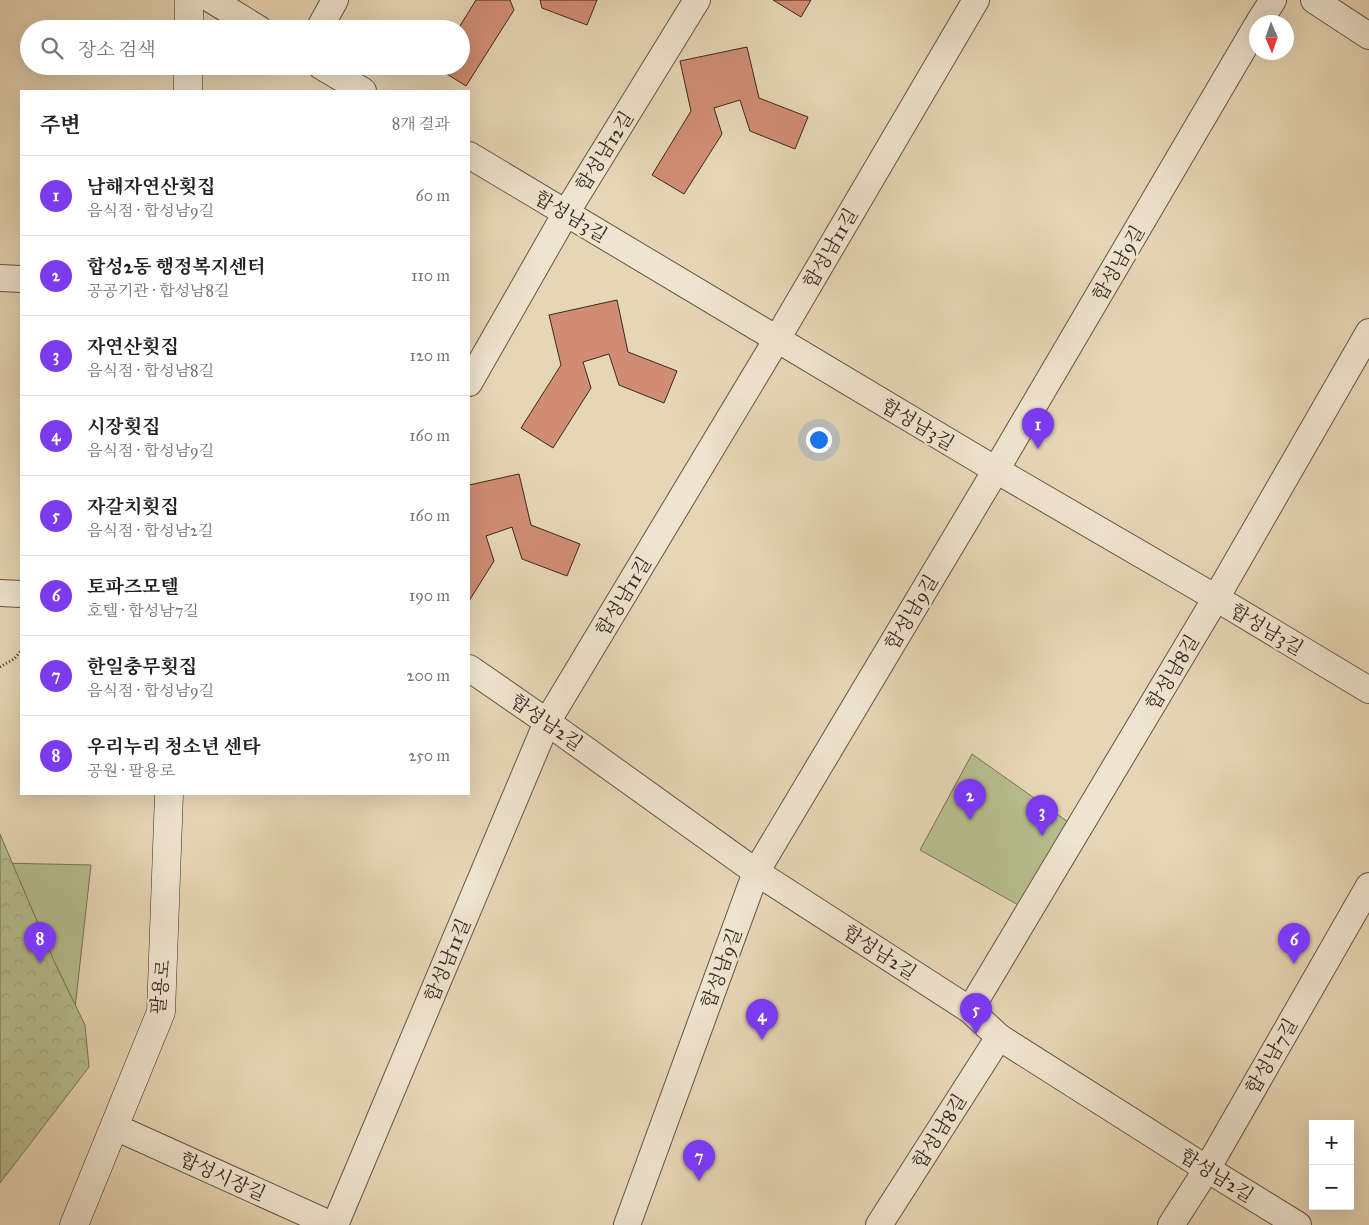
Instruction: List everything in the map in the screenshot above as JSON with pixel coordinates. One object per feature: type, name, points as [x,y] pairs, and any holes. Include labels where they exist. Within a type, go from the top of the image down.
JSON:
[{"type":"main road","points":[[189,0],[189,20]]},
{"type":"main road","points":[[188,75],[188,90]]},
{"type":"main road","name":"팔용로","points":[[74,1225],[161,1012],[169,795]]},
{"type":"street","points":[[212,0],[244,20]]},
{"type":"street","points":[[324,20],[335,0]]},
{"type":"street","name":"합성남12길","points":[[470,381],[566,213],[697,0]]},
{"type":"street","name":"합성남11길","points":[[333,1225],[548,722],[777,339],[976,0]]},
{"type":"street","points":[[1263,15],[1272,0]]},
{"type":"street","points":[[1314,0],[1369,36]]},
{"type":"street","name":"합성남9길","points":[[627,1225],[756,872],[996,470],[1249,39]]},
{"type":"street","points":[[336,75],[361,90]]},
{"type":"street","name":"합성남3길","points":[[470,156],[1369,690]]},
{"type":"street","points":[[0,278],[20,279]]},
{"type":"street","name":"합성남8길","points":[[970,1010],[1216,598],[1369,332]]},
{"type":"street","points":[[0,593],[20,594]]},
{"type":"street","name":"합성남2길","points":[[470,669],[548,722],[756,872],[970,1010],[999,1037],[1298,1225]]},
{"type":"street","name":"합성남7길","points":[[1171,1225],[1207,1169],[1369,886]]},
{"type":"street","name":"합성남8길","points":[[880,1225],[999,1037]]},
{"type":"street","name":"합성시장길","points":[[115,1126],[333,1225]]},
{"type":"path","points":[[0,667],[14,659],[20,652]]},
{"type":"green space","points":[[972,754],[1078,829],[1029,911],[920,850]]},
{"type":"green space","points":[[0,834],[54,961],[85,1025],[89,1067],[0,1183]]},
{"type":"green space","points":[[0,863],[91,865],[69,1062]]},
{"type":"building","points":[[476,0],[510,0],[514,10],[466,86],[448,75],[470,75],[470,20],[464,20]]},
{"type":"building","points":[[540,0],[597,0],[587,25],[542,8]]},
{"type":"building","points":[[773,0],[811,0],[801,17]]},
{"type":"building","points":[[747,47],[759,98],[808,117],[795,149],[750,131],[740,100],[714,108],[722,134],[684,194],[652,175],[691,111],[680,61]]},
{"type":"building","points":[[617,300],[628,352],[677,371],[664,403],[619,385],[609,354],[583,362],[591,388],[553,448],[521,428],[561,365],[549,315]]},
{"type":"building","points":[[519,474],[531,525],[580,544],[567,576],[522,559],[512,527],[486,536],[494,561],[470,599],[470,485]]},
{"type":"place","name":"남해자연산횟집","points":[[1038,449]]},
{"type":"place","name":"합성2동 행정복지센터","points":[[970,820]]},
{"type":"place","name":"자연산횟집","points":[[1042,836]]},
{"type":"place","name":"우리누리 청소년 센타","points":[[40,963]]},
{"type":"place","name":"토파즈모텔","points":[[1294,964]]},
{"type":"place","name":"자갈치횟집","points":[[976,1034]]},
{"type":"place","name":"시장횟집","points":[[762,1040]]},
{"type":"place","name":"한일충무횟집","points":[[699,1181]]}]
